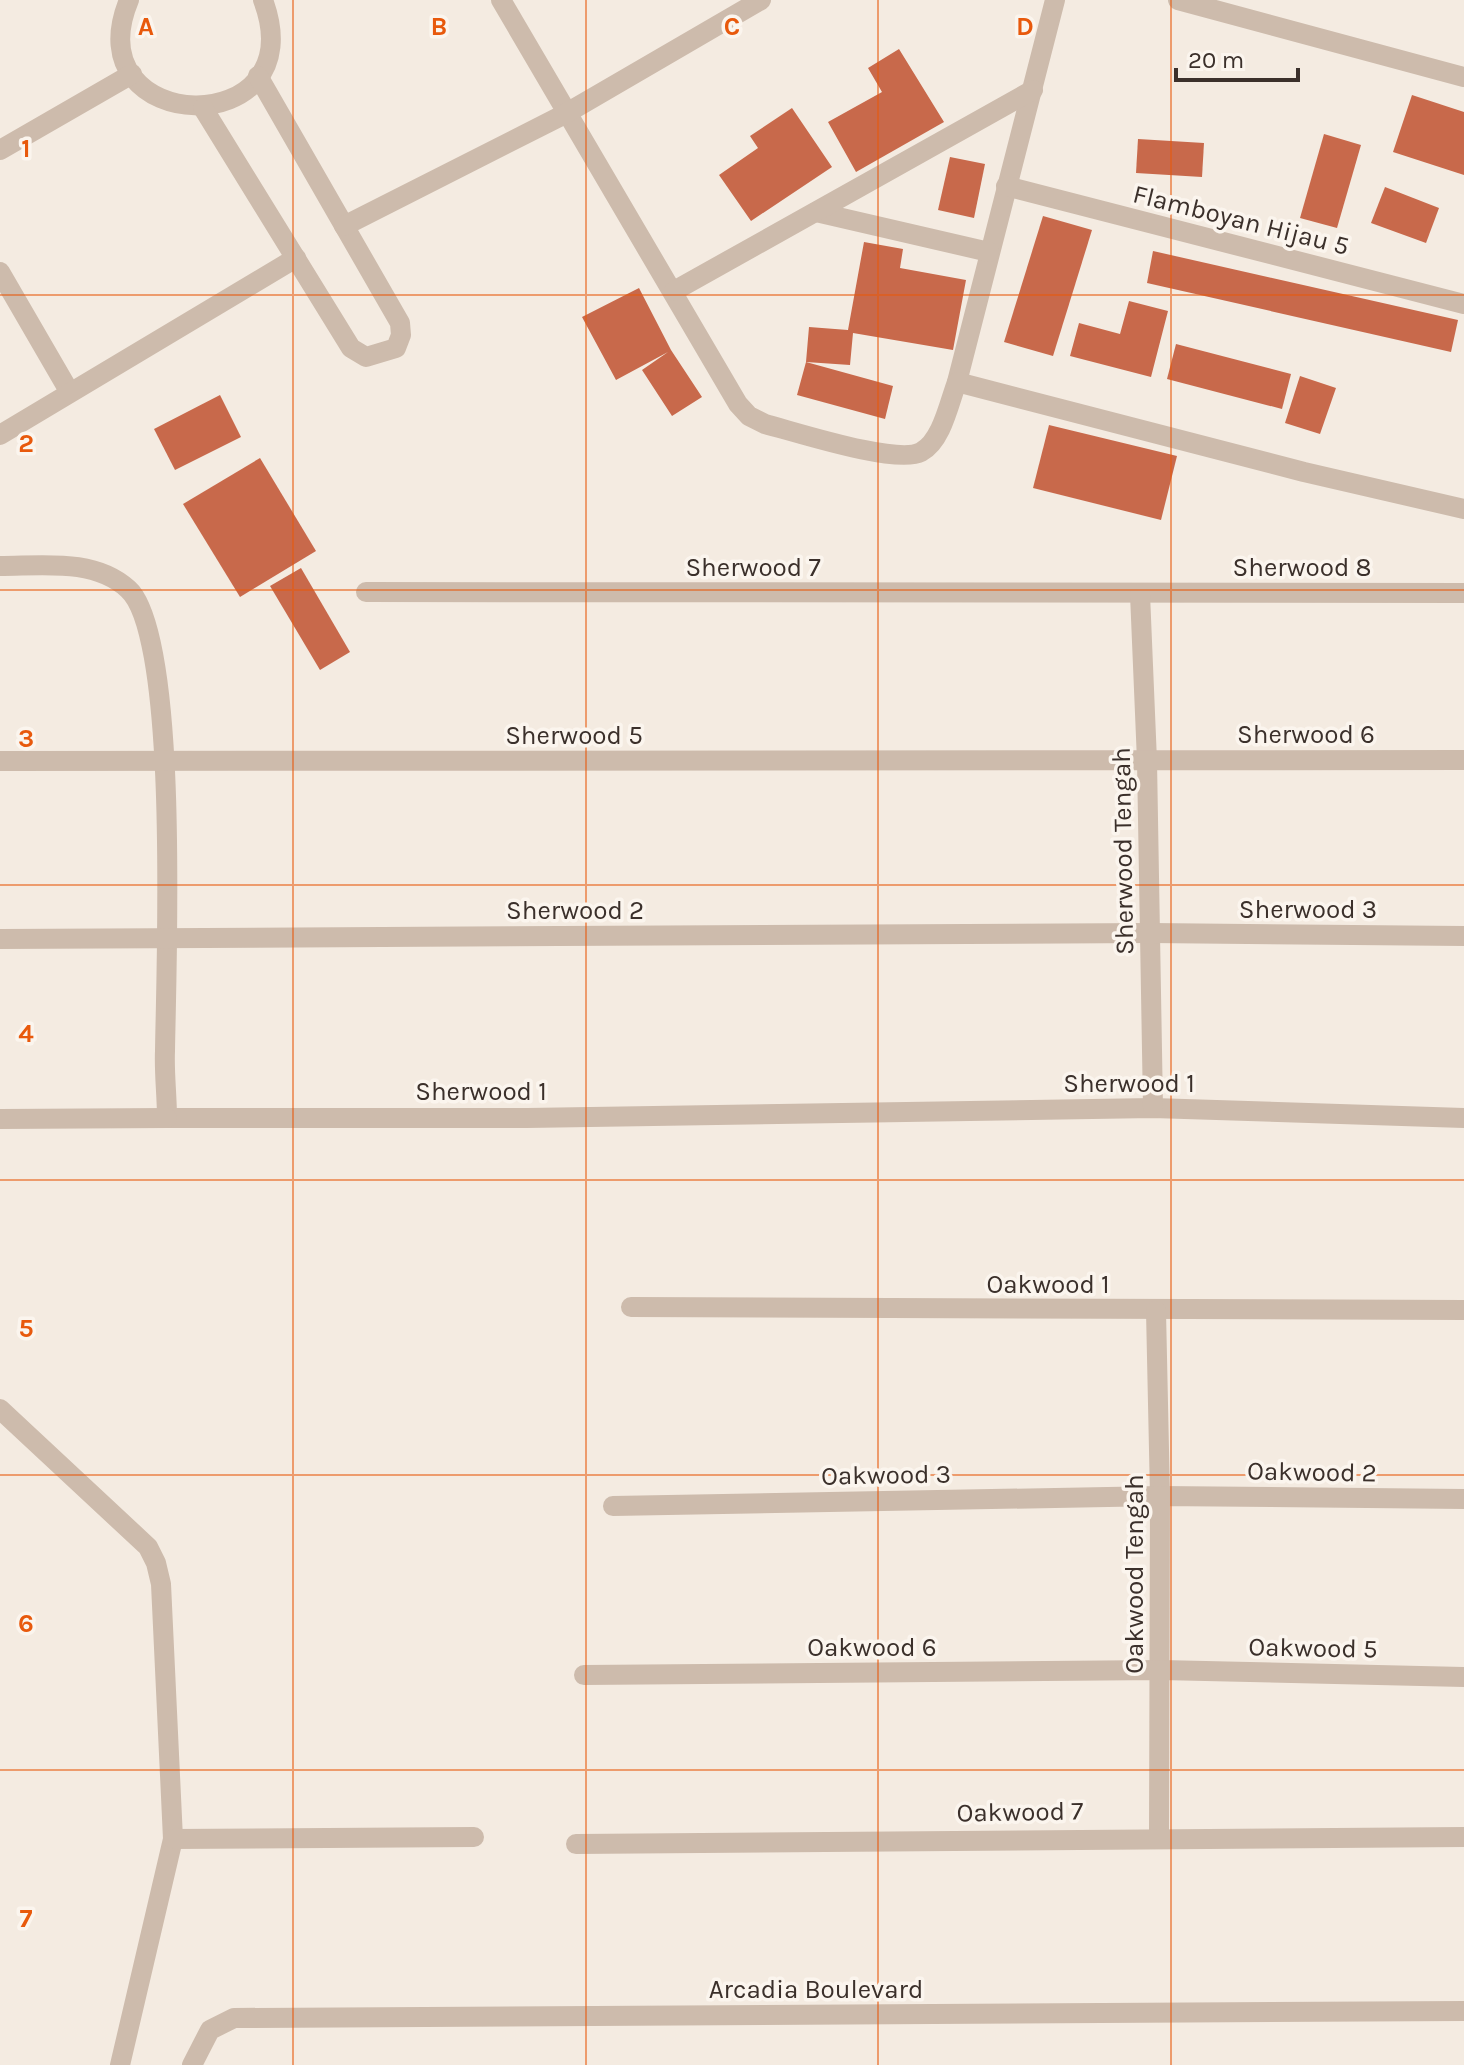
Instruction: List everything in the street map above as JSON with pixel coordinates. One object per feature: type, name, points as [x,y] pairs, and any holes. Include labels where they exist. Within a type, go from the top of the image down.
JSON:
[{"type":"street","points":[[129,0],[122,18],[121,47],[132,74],[151,94],[176,106],[203,108],[234,98],[258,76],[270,49],[270,21],[263,0]]},
{"type":"street","points":[[501,0],[565,114],[674,291],[738,404],[749,416],[765,424],[899,458],[921,452],[936,437],[957,382],[1055,0]]},
{"type":"street","points":[[344,226],[565,114],[761,0]]},
{"type":"street","points":[[1178,0],[1464,77]]},
{"type":"street","points":[[0,150],[132,74]]},
{"type":"street","points":[[203,108],[358,354],[382,354],[396,348],[401,335],[400,323],[258,76]]},
{"type":"street","points":[[674,291],[1033,90]]},
{"type":"street","name":"Flamboyan Hijau 5","points":[[1006,186],[1464,304]]},
{"type":"street","points":[[816,212],[989,252]]},
{"type":"street","points":[[0,435],[296,258]]},
{"type":"street","points":[[0,272],[69,391]]},
{"type":"street","points":[[957,382],[1304,472],[1464,509]]},
{"type":"street","points":[[0,566],[77,566],[108,575],[130,590],[149,626],[165,762],[169,937],[165,1053],[167,1118]]},
{"type":"street","name":"Sherwood 7","points":[[366,592],[1140,594]]},
{"type":"street","name":"Sherwood 8","points":[[1140,594],[1464,593]]},
{"type":"street","name":"Sherwood Tengah","points":[[1140,594],[1147,761],[1153,1108]]},
{"type":"street","name":"Sherwood 6","points":[[1147,761],[1464,760]]},
{"type":"street","name":"Sherwood 5","points":[[0,761],[1147,761]]},
{"type":"street","name":"Sherwood 3","points":[[1151,933],[1464,936]]},
{"type":"street","name":"Sherwood 2","points":[[0,939],[1151,933]]},
{"type":"street","name":"Sherwood 1","points":[[0,1119],[527,1118],[1153,1108],[1464,1118]]},
{"type":"street","name":"Oakwood 1","points":[[631,1307],[1464,1310]]},
{"type":"street","name":"Oakwood Tengah","points":[[1156,1311],[1161,1670],[1159,1837]]},
{"type":"street","points":[[0,1409],[148,1547],[161,1584],[173,1839],[120,2065]]},
{"type":"street","name":"Oakwood 2","points":[[1160,1496],[1464,1499]]},
{"type":"street","name":"Oakwood 3","points":[[613,1506],[1160,1496]]},
{"type":"street","name":"Oakwood 6","points":[[584,1675],[1161,1670]]},
{"type":"street","name":"Oakwood 5","points":[[1161,1670],[1464,1677]]},
{"type":"street","points":[[173,1839],[474,1837]]},
{"type":"street","name":"Oakwood 7","points":[[576,1844],[1159,1837],[1464,1837]]},
{"type":"street","name":"Arcadia Boulevard","points":[[192,2065],[210,2030],[234,2018],[1464,2011]]},
{"type":"building","points":[[899,49],[944,122],[856,172],[828,122],[882,92],[868,68]]},
{"type":"building","points":[[1412,95],[1464,112],[1464,175],[1393,152]]},
{"type":"building","points":[[792,108],[832,167],[751,221],[719,175],[758,148],[750,136]]},
{"type":"building","points":[[1324,134],[1361,145],[1337,228],[1300,218]]},
{"type":"building","points":[[1138,139],[1204,143],[1202,177],[1136,173]]},
{"type":"building","points":[[950,157],[985,164],[974,218],[938,210]]},
{"type":"building","points":[[1385,187],[1439,208],[1426,243],[1371,223]]},
{"type":"building","points":[[1043,216],[1092,230],[1053,356],[1004,342]]},
{"type":"building","points":[[864,242],[903,249],[900,268],[966,280],[953,350],[853,333],[850,365],[806,362],[809,327],[848,330]]},
{"type":"building","points":[[1153,251],[1458,320],[1451,352],[1147,283]]},
{"type":"building","points":[[639,288],[671,350],[702,397],[672,416],[642,370],[668,352],[616,380],[582,317]]},
{"type":"building","points":[[1129,301],[1168,311],[1151,377],[1070,356],[1079,323],[1120,334]]},
{"type":"building","points":[[1176,344],[1291,374],[1282,409],[1167,379]]},
{"type":"building","points":[[806,362],[893,386],[885,419],[797,395]]},
{"type":"building","points":[[1300,376],[1336,388],[1320,434],[1285,423]]},
{"type":"building","points":[[220,395],[241,437],[175,470],[154,429]]},
{"type":"building","points":[[1049,425],[1177,456],[1161,520],[1033,488]]},
{"type":"building","points":[[260,458],[316,551],[240,597],[183,504]]},
{"type":"building","points":[[301,568],[350,652],[320,670],[270,586]]}]
